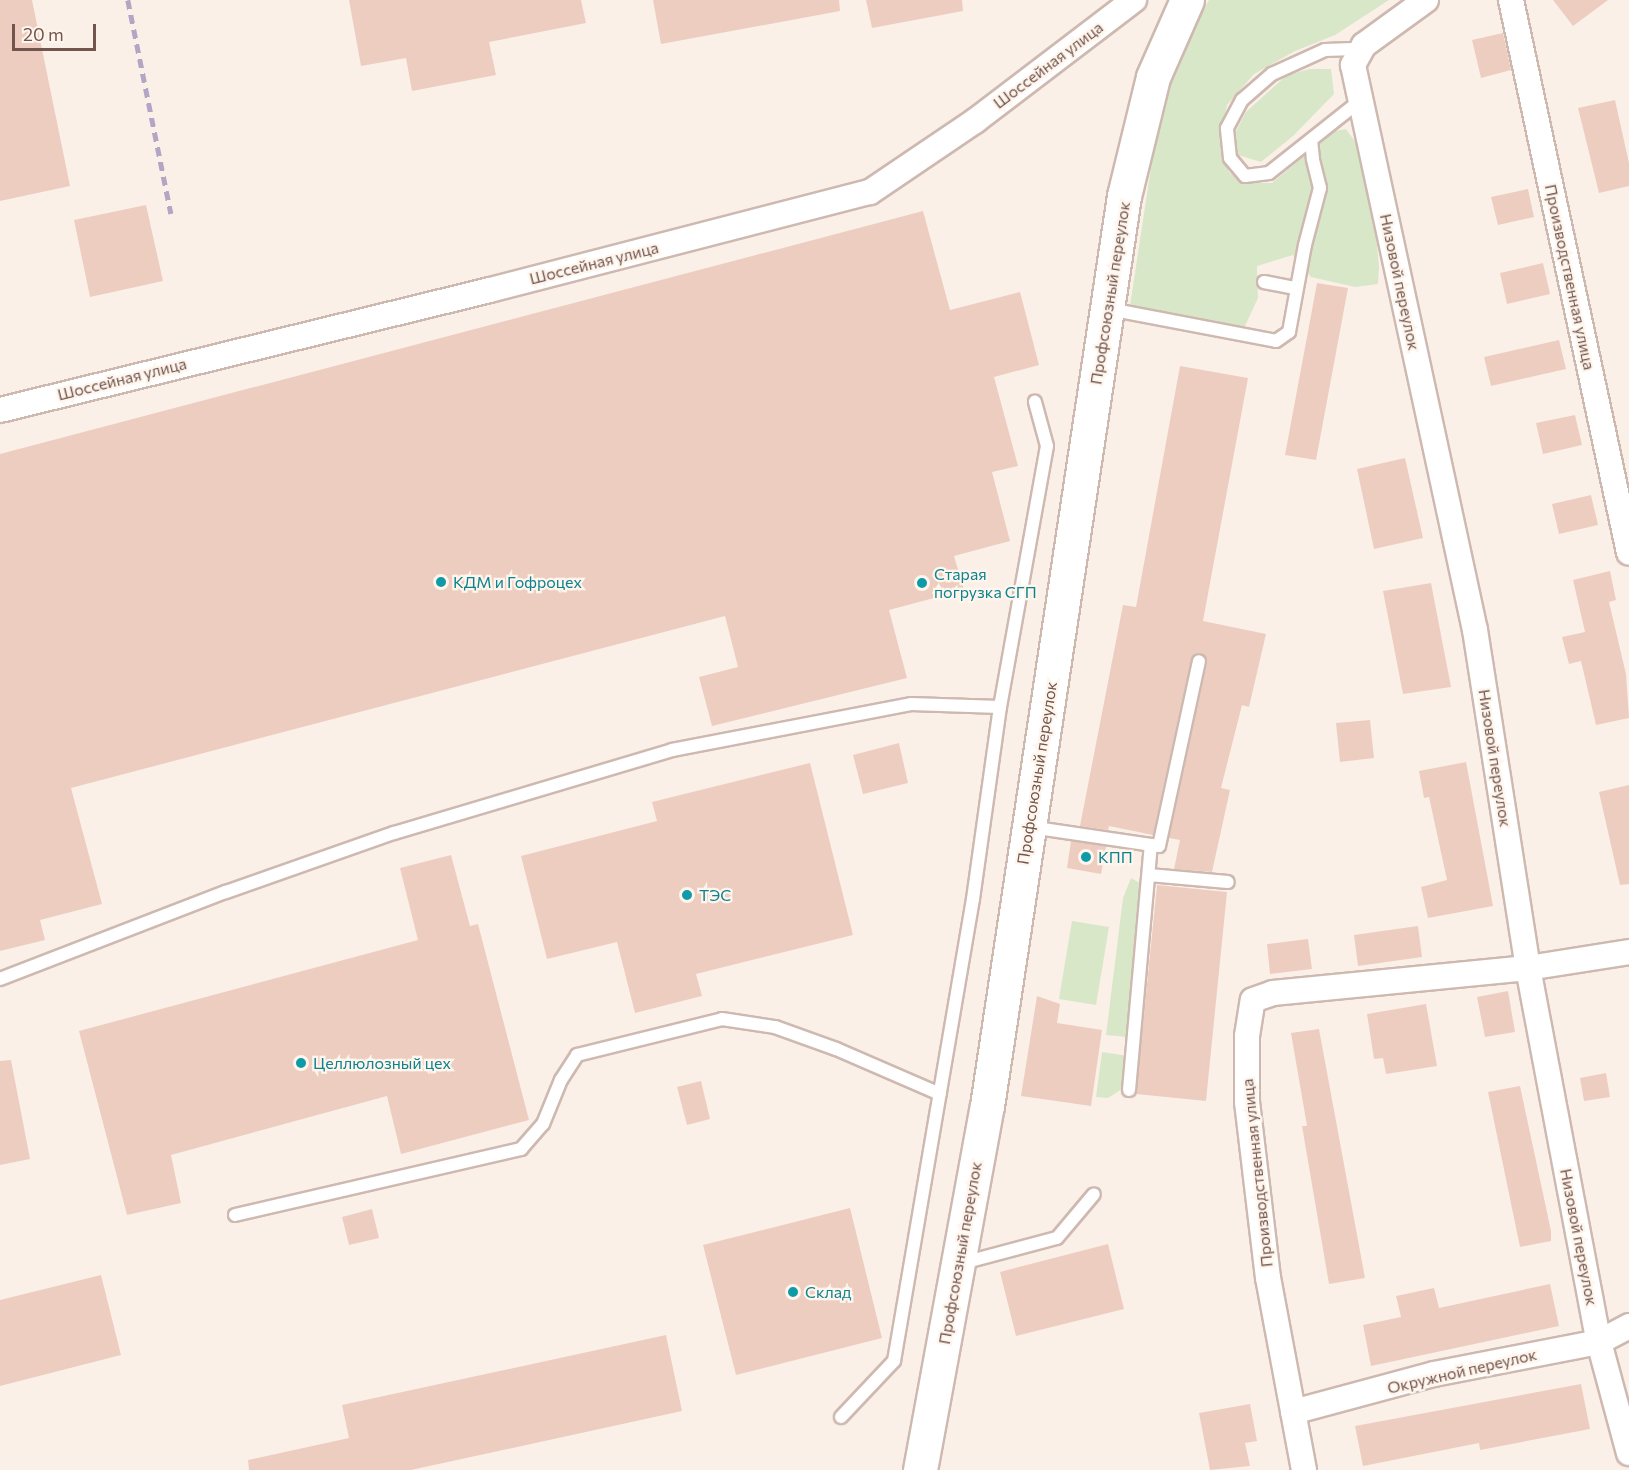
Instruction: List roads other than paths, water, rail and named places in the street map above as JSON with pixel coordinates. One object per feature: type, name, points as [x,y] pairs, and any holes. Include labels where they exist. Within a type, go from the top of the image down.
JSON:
[{"type":"main road","name":"Профсоюзный переулок","points":[[920,1470],[987,1106],[1124,196],[1153,77],[1187,0]]},
{"type":"street","name":"Шоссейная улица","points":[[0,410],[490,290],[870,192],[975,121],[1134,0]]},
{"type":"street","points":[[1357,57],[1426,0]]},
{"type":"street","name":"Производственная улица","points":[[1511,0],[1629,553]]},
{"type":"street","name":"Низовой переулок","points":[[1357,57],[1360,100],[1474,630],[1528,968],[1599,1342],[1629,1453]]},
{"type":"street","name":"Производственная улица","points":[[1305,1470],[1268,1278],[1247,1102],[1247,1036],[1253,1000],[1273,993],[1528,968],[1629,952]]},
{"type":"street","name":"Окружной переулок","points":[[1293,1412],[1434,1374],[1599,1342],[1629,1326]]},
{"type":"lane","points":[[1357,57],[1325,50],[1272,74],[1242,100],[1227,128],[1230,158],[1245,176],[1269,173],[1360,100]]},
{"type":"lane","points":[[1108,309],[1276,341],[1289,333],[1295,288],[1320,188],[1312,159],[1311,140]]},
{"type":"lane","points":[[1264,282],[1295,288]]},
{"type":"lane","points":[[841,1417],[894,1361],[973,899],[1000,707],[1047,446],[1035,402]]},
{"type":"lane","points":[[1029,827],[1159,846],[1199,662]]},
{"type":"lane","points":[[0,980],[226,892],[394,833],[672,750],[911,704],[1000,707]]},
{"type":"lane","points":[[1129,1090],[1151,845]]},
{"type":"lane","points":[[1149,875],[1228,882]]},
{"type":"lane","points":[[235,1215],[521,1149],[543,1124],[561,1080],[577,1055],[722,1019],[775,1027],[836,1049],[940,1094]]},
{"type":"lane","points":[[958,1264],[1057,1238],[1094,1194]]},
{"type":"railway","points":[[128,0],[171,214]]},
{"type":"place","name":"КДМ и Гофроцех","points":[[441,582]]},
{"type":"place","name":"Старая погрузка СГП","points":[[922,583]]},
{"type":"place","name":"КПП","points":[[1086,857]]},
{"type":"place","name":"ТЭС","points":[[687,895]]},
{"type":"place","name":"Целлюлозный цех","points":[[301,1063]]},
{"type":"place","name":"Склад","points":[[793,1292]]}]
